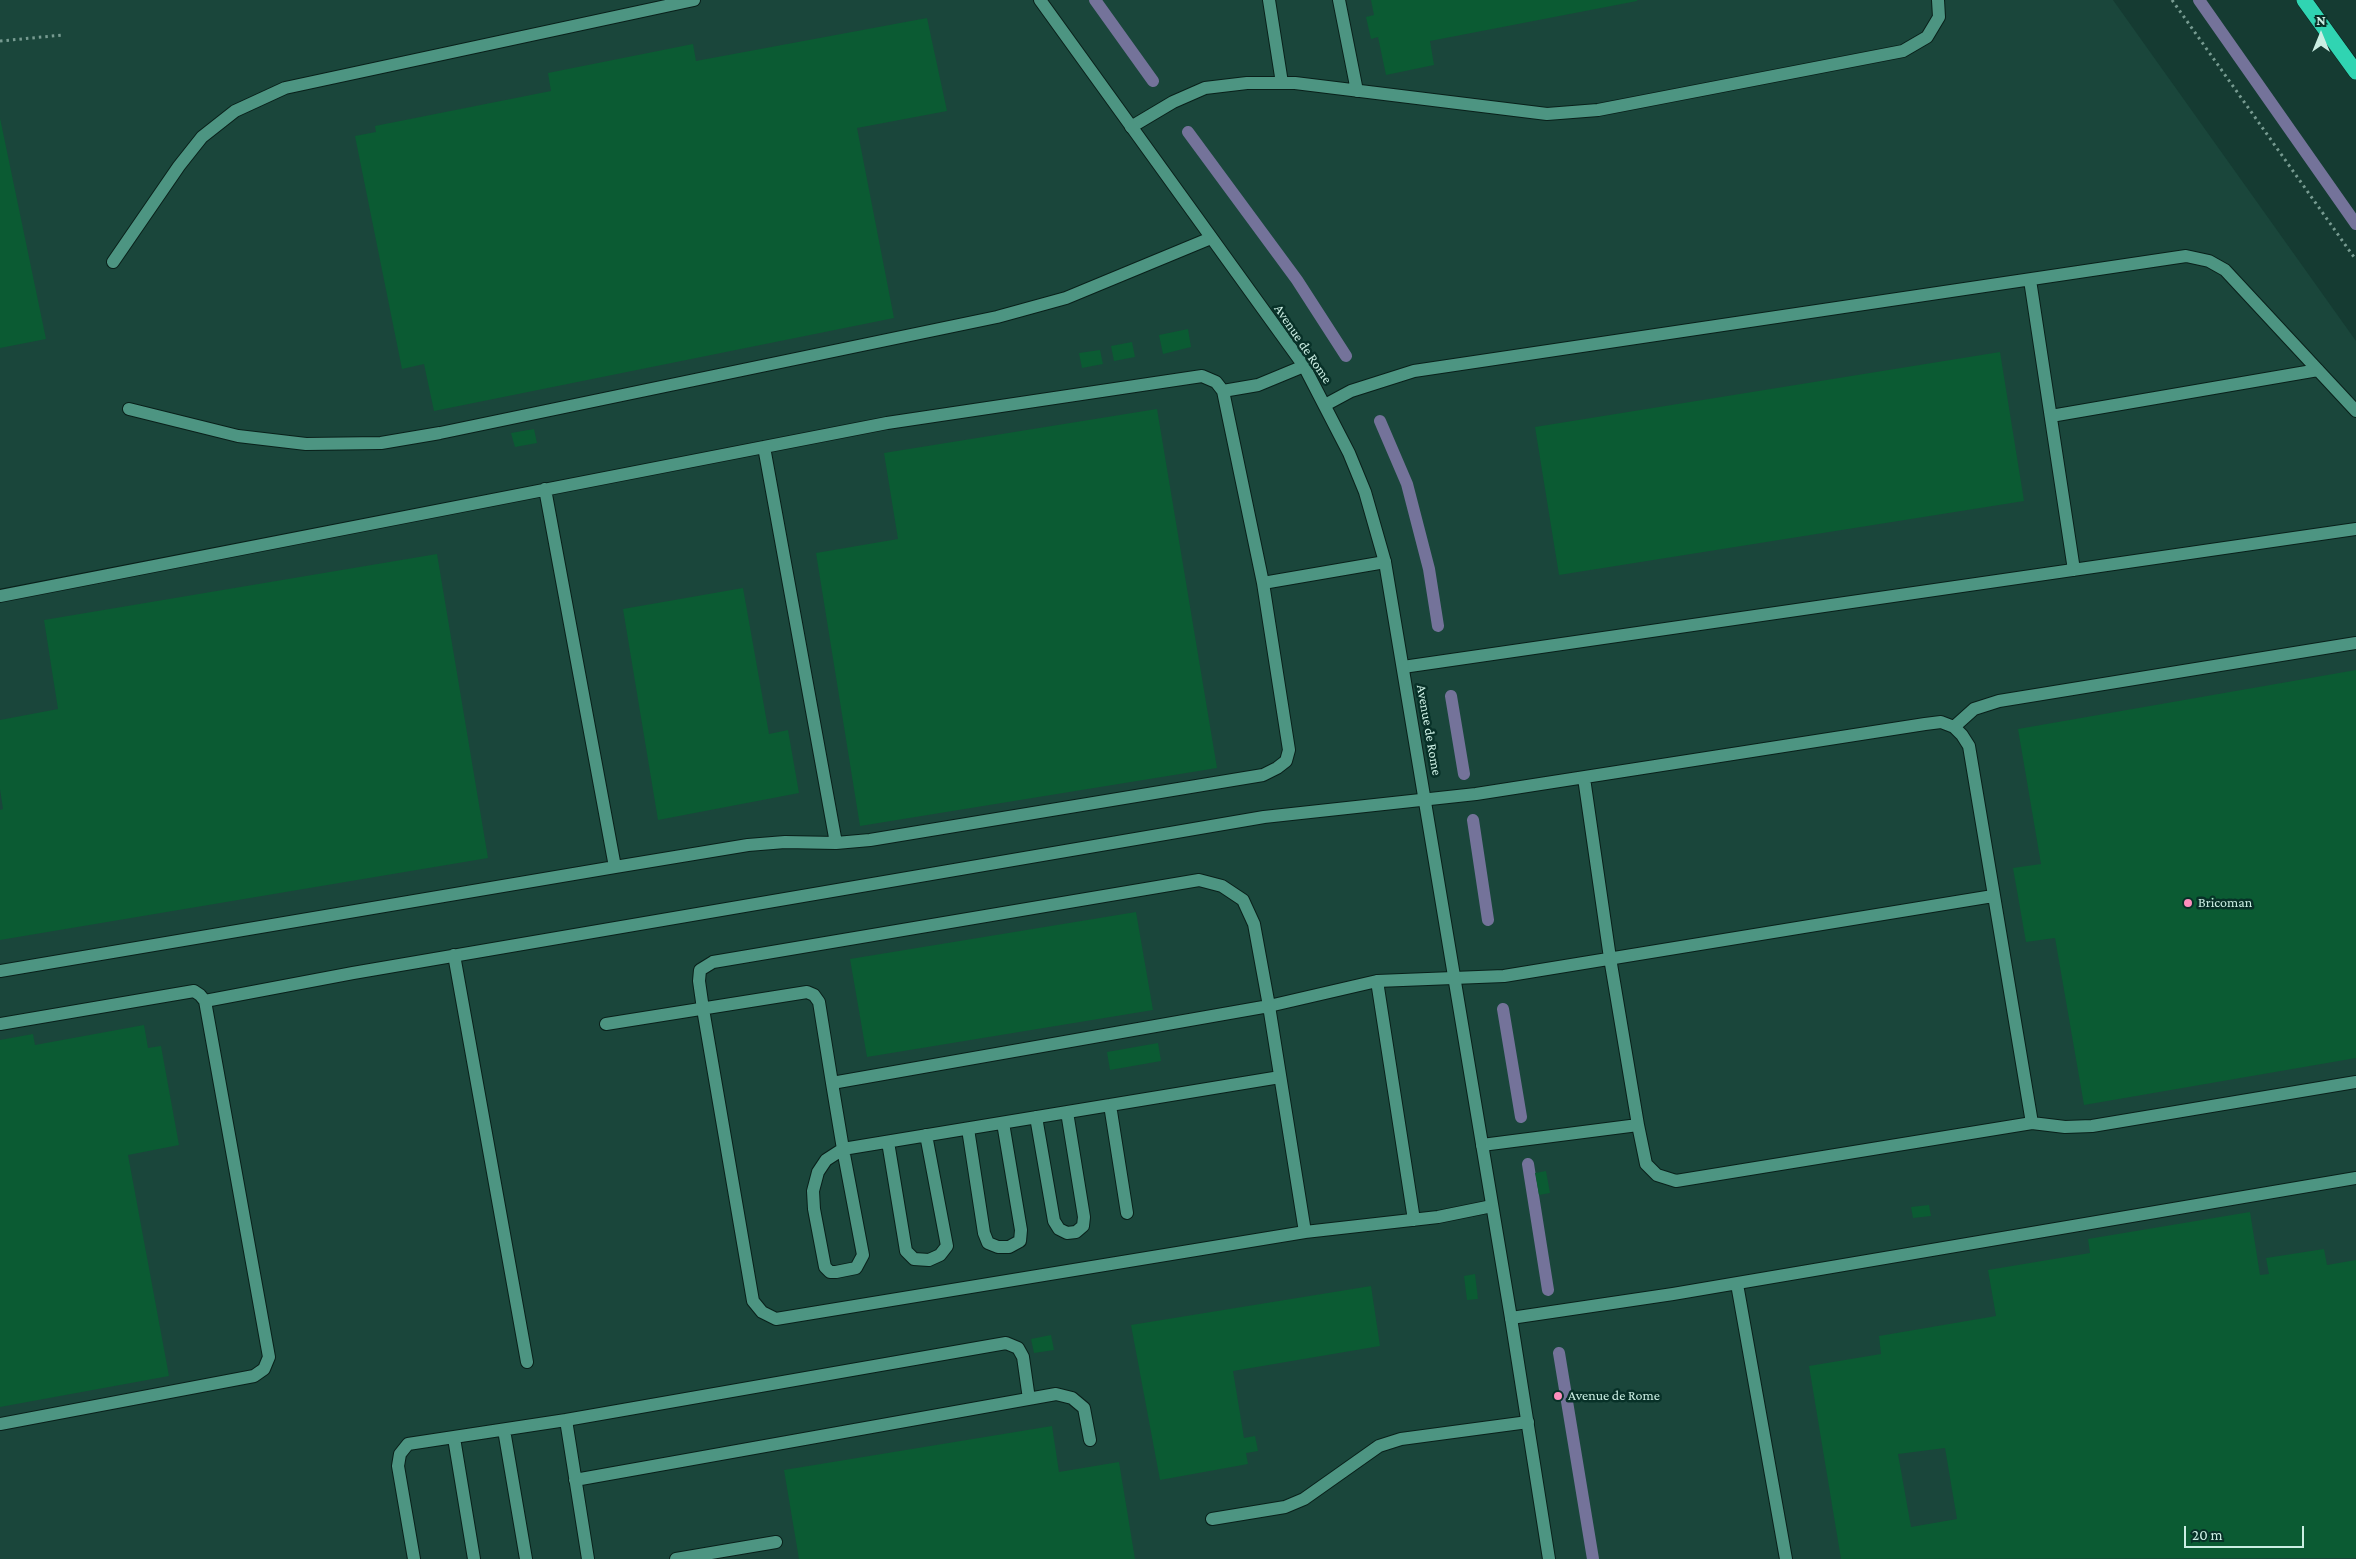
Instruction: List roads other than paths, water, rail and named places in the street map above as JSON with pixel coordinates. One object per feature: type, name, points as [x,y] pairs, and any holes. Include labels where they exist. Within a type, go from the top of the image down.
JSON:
[{"type":"highway","points":[[2304,0],[2356,72]]},
{"type":"street","points":[[113,262],[179,166],[202,137],[235,111],[285,88],[694,0]]},
{"type":"street","name":"Avenue de Rome","points":[[1040,0],[1304,366],[1326,405],[1365,492],[1385,562],[1455,977],[1549,1559]]},
{"type":"street","points":[[1270,0],[1282,83]]},
{"type":"street","points":[[1339,0],[1357,91]]},
{"type":"street","points":[[1131,127],[1173,102],[1205,88],[1247,83],[1282,83],[1537,113],[1598,110],[1903,52],[1927,38],[1939,17],[1938,0]]},
{"type":"street","points":[[129,408],[238,436],[306,444],[381,443],[997,317],[1066,298],[1211,238]]},
{"type":"street","points":[[1326,405],[1351,390],[1414,371],[2186,256],[2209,261],[2225,270],[2356,410]]},
{"type":"street","points":[[2030,280],[2074,570]]},
{"type":"street","points":[[1223,391],[1258,385],[1304,366]]},
{"type":"street","points":[[2051,416],[2318,370]]},
{"type":"street","points":[[0,596],[887,422],[1202,376],[1216,382],[1223,391],[1263,583],[1290,750],[1286,761],[1263,775],[880,838],[836,843],[785,842],[748,845],[0,971]]},
{"type":"street","points":[[764,447],[836,843]]},
{"type":"street","points":[[545,489],[615,867]]},
{"type":"street","points":[[1403,668],[2356,529]]},
{"type":"street","points":[[1263,583],[1385,562]]},
{"type":"street","points":[[1954,727],[1974,709],[1999,701],[2356,643]]},
{"type":"street","points":[[205,1001],[454,955],[1264,817],[1426,801],[1941,722],[1954,727],[1969,746],[2032,1123]]},
{"type":"street","points":[[1584,778],[1610,958],[1638,1125],[1646,1164],[1657,1175],[1676,1181],[2032,1123],[2065,1127],[2092,1126],[2356,1082]]},
{"type":"street","points":[[1304,1232],[1254,924],[1243,900],[1222,886],[1200,880],[713,962],[700,970],[699,981],[703,1008],[754,1301],[762,1312],[776,1319],[1304,1232],[1438,1218],[1492,1206]]},
{"type":"street","points":[[832,1083],[1268,1006],[1376,980],[1504,976],[1993,896]]},
{"type":"street","points":[[454,955],[527,1362]]},
{"type":"street","points":[[1376,980],[1414,1220]]},
{"type":"street","points":[[0,1024],[194,991],[200,994],[205,1001],[268,1357],[264,1369],[254,1376],[0,1424]]},
{"type":"street","points":[[606,1024],[807,992],[814,994],[819,1002],[832,1083],[844,1149],[863,1255],[861,1262],[856,1268],[830,1272],[826,1267],[814,1209],[813,1191],[818,1172],[826,1160],[844,1149],[1280,1077]]},
{"type":"street","points":[[1110,1105],[1126,1214]]},
{"type":"street","points":[[1036,1117],[1054,1222],[1059,1229],[1067,1233],[1076,1232],[1083,1226],[1084,1218],[1067,1112]]},
{"type":"street","points":[[968,1129],[984,1234],[988,1244],[998,1247],[1009,1247],[1020,1241],[1022,1230],[1003,1123]]},
{"type":"street","points":[[1482,1145],[1638,1125]]},
{"type":"street","points":[[888,1142],[906,1252],[914,1259],[929,1260],[940,1255],[946,1246],[926,1135]]},
{"type":"street","points":[[1511,1318],[1737,1284],[2356,1178]]},
{"type":"street","points":[[1737,1284],[1786,1559]]},
{"type":"street","points":[[414,1559],[398,1466],[400,1454],[408,1444],[566,1420],[1006,1343],[1018,1348],[1023,1357],[1029,1399]]},
{"type":"street","points":[[575,1480],[1056,1394],[1072,1398],[1084,1408],[1090,1440]]},
{"type":"street","points":[[566,1420],[588,1559]]},
{"type":"street","points":[[1212,1519],[1285,1507],[1304,1499],[1379,1446],[1401,1439],[1528,1422]]},
{"type":"street","points":[[504,1430],[526,1559]]},
{"type":"street","points":[[454,1438],[474,1559]]},
{"type":"street","points":[[676,1559],[776,1542]]},
{"type":"waterway","points":[[1095,0],[1153,81]]},
{"type":"waterway","points":[[2199,0],[2356,224]]},
{"type":"waterway","points":[[1188,132],[1297,280],[1346,356]]},
{"type":"waterway","points":[[1380,421],[1407,484],[1429,569],[1438,626]]},
{"type":"waterway","points":[[1451,696],[1464,774]]},
{"type":"waterway","points":[[1473,820],[1488,920]]},
{"type":"waterway","points":[[1503,1009],[1521,1117]]},
{"type":"waterway","points":[[1528,1164],[1548,1290]]},
{"type":"waterway","points":[[1559,1353],[1593,1559]]},
{"type":"place","name":"Bricoman","points":[[2188,903]]},
{"type":"place","name":"Avenue de Rome","points":[[1558,1396]]}]
